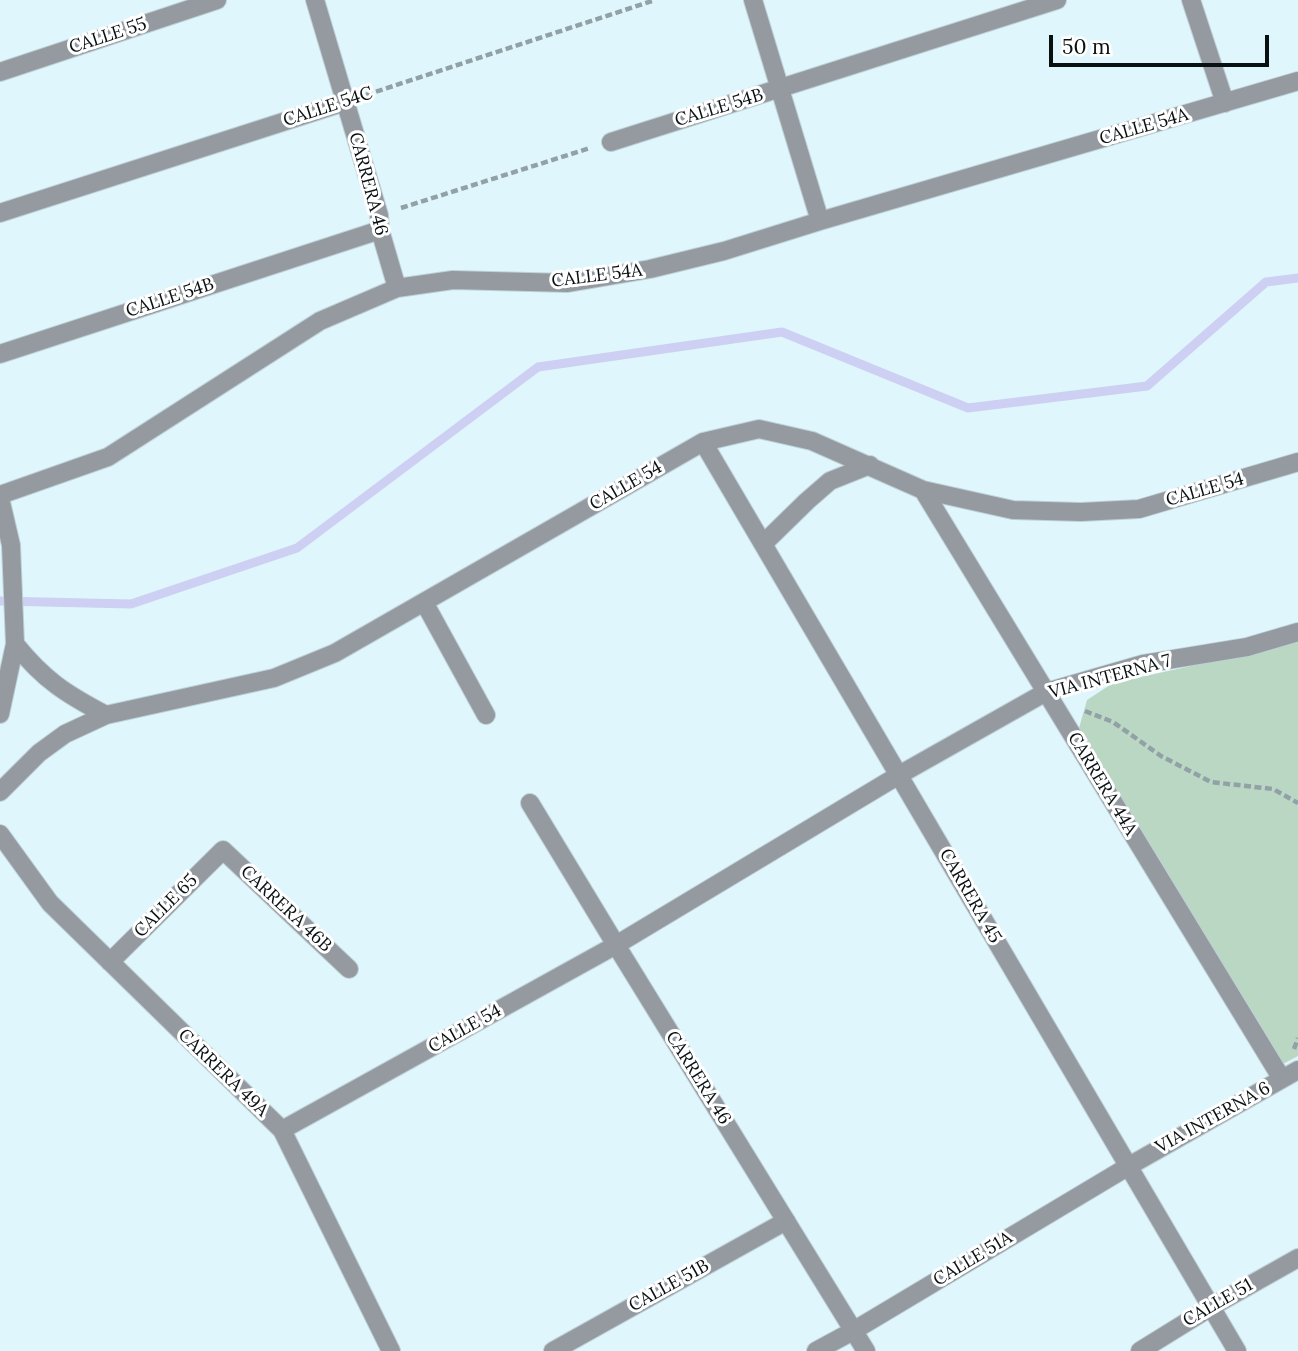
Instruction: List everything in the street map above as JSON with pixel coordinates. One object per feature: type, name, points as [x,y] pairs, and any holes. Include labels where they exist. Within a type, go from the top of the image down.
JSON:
[{"type":"street","name":"CALLE 55","points":[[0,72],[217,0]]},
{"type":"street","name":"CARRERA 46","points":[[315,0],[397,288]]},
{"type":"street","points":[[753,0],[820,221]]},
{"type":"street","name":"CALLE 54B","points":[[611,142],[1057,0]]},
{"type":"street","points":[[1191,0],[1225,103],[1298,82]]},
{"type":"street","name":"CALLE 54C","points":[[0,213],[345,102]]},
{"type":"street","name":"CALLE 54A","points":[[0,497],[108,457],[320,321],[397,288],[453,280],[568,283],[650,269],[724,251],[1225,103]]},
{"type":"street","name":"CALLE 54B","points":[[0,354],[380,222]]},
{"type":"street","name":"CALLE 54","points":[[0,792],[56,740],[106,715],[274,678],[335,653],[703,442],[759,429],[812,441],[923,490],[1013,510],[1081,512],[1139,509],[1298,462]]},
{"type":"street","name":"CARRERA 45","points":[[703,442],[1237,1351]]},
{"type":"street","points":[[763,544],[831,481],[870,466]]},
{"type":"street","name":"CARRERA 44A","points":[[923,490],[1282,1079]]},
{"type":"street","points":[[0,497],[11,545],[15,645],[0,714]]},
{"type":"street","points":[[424,602],[486,715]]},
{"type":"street","name":"VIA INTERNA 7","points":[[899,775],[1046,692],[1143,664],[1247,647],[1298,632]]},
{"type":"street","points":[[15,645],[29,663],[48,680],[72,697],[106,715]]},
{"type":"street","name":"CALLE 54","points":[[282,1130],[616,945],[899,775]]},
{"type":"street","name":"CARRERA 46","points":[[530,803],[866,1351]]},
{"type":"street","name":"CARRERA 49A","points":[[0,834],[50,904],[282,1130],[391,1351]]},
{"type":"street","name":"CALLE 65","points":[[110,962],[223,850]]},
{"type":"street","name":"CARRERA 46B","points":[[223,850],[349,969]]},
{"type":"street","name":"VIA INTERNA 6","points":[[1129,1166],[1298,1070]]},
{"type":"street","name":"CALLE 51A","points":[[816,1351],[1129,1166]]},
{"type":"street","name":"CALLE 51B","points":[[553,1351],[786,1221]]},
{"type":"street","name":"CALLE 51","points":[[1140,1351],[1298,1258]]},
{"type":"path","name":"CALLE 54C","points":[[345,102],[655,0]]},
{"type":"path","points":[[380,222],[611,142]]},
{"type":"path","points":[[1046,692],[1113,722],[1161,756],[1211,782],[1273,789],[1298,803]]},
{"type":"green space","points":[[1298,638],[1298,1056],[1283,1064],[1079,728],[1087,700],[1113,683],[1237,656]]},
{"type":"waterway","points":[[0,601],[131,604],[297,548],[538,367],[782,332],[968,408],[1147,386],[1266,282],[1298,278]]}]
